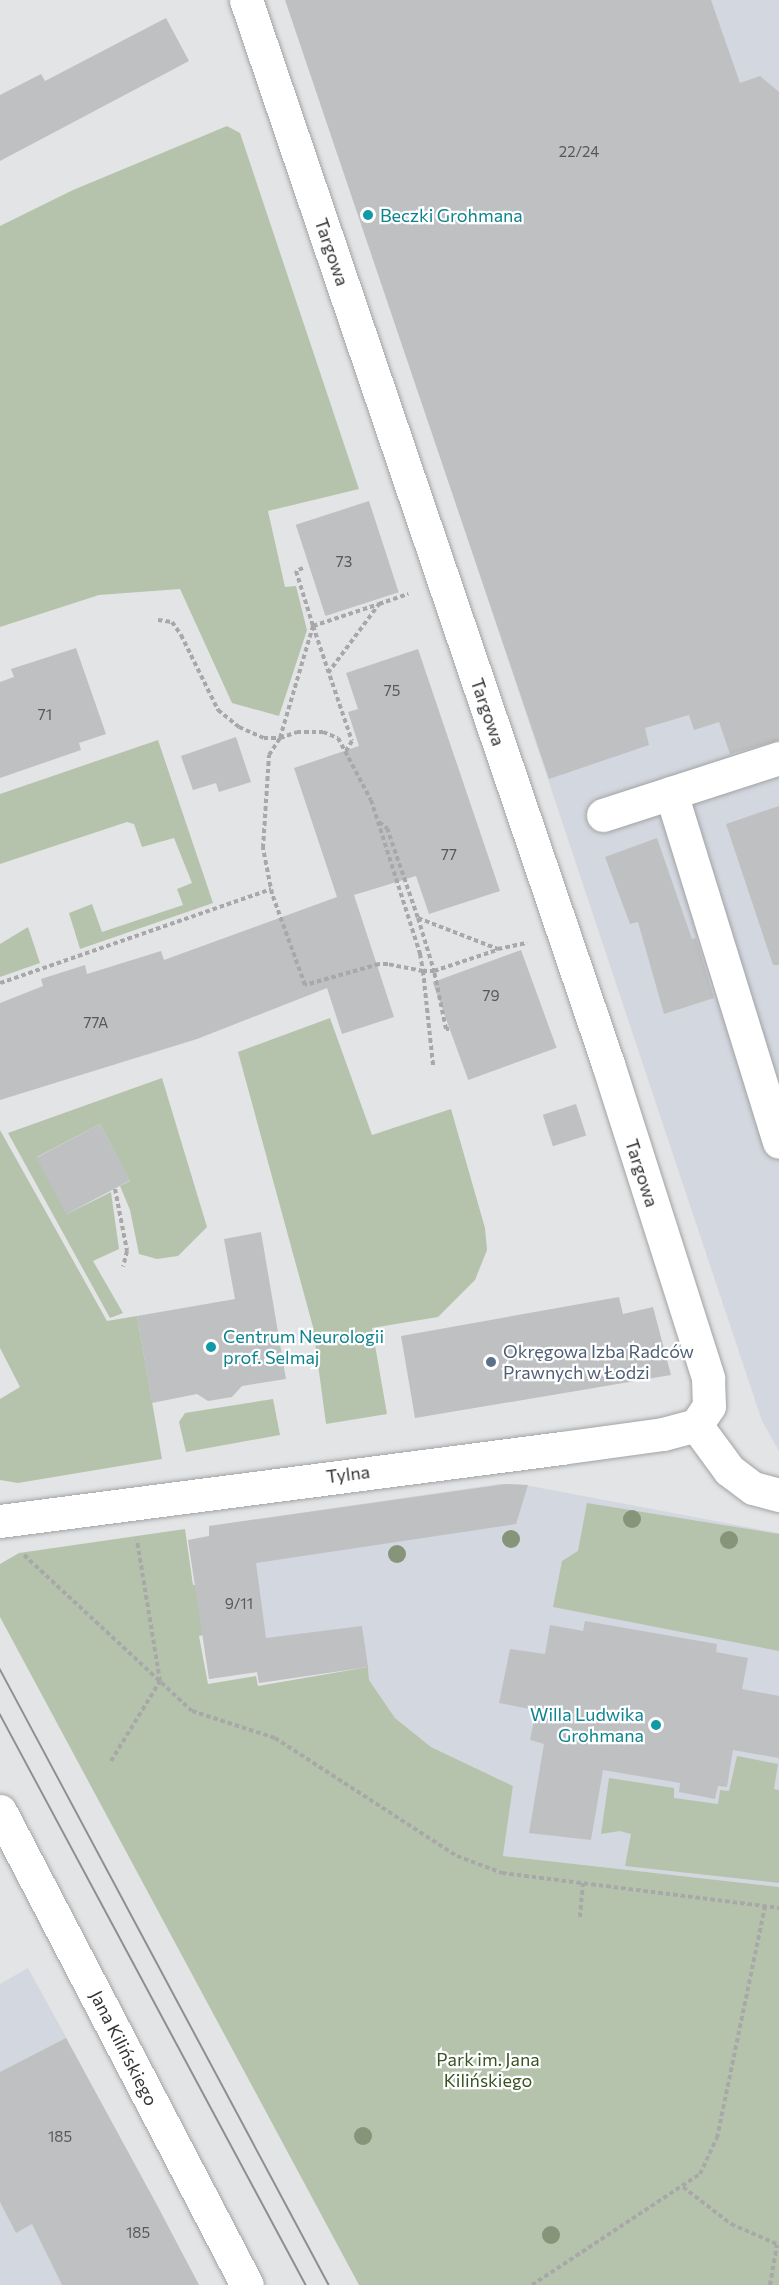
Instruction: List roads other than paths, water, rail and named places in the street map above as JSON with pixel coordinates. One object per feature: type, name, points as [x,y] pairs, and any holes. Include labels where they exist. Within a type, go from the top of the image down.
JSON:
[{"type":"street","name":"Targowa","points":[[246,0],[608,1064],[704,1367],[710,1399],[696,1425]]},
{"type":"street","points":[[603,815],[779,758]]},
{"type":"street","points":[[671,793],[779,1142]]},
{"type":"street","points":[[696,1425],[729,1470],[753,1488],[779,1495]]},
{"type":"street","name":"Tylna","points":[[0,1521],[663,1434],[696,1425]]},
{"type":"street","name":"Jana Kilińskiego","points":[[0,1811],[247,2285]]},
{"type":"tram line","points":[[0,1669],[329,2285]]},
{"type":"tram line","points":[[0,1714],[306,2285]]},
{"type":"place","name":"Beczki Grohmana","points":[[368,215]]},
{"type":"place","name":"Centrum Neurologii prof. Selmaj","points":[[211,1347]]},
{"type":"place","name":"Okręgowa Izba Radców Prawnych w Łodzi","points":[[491,1362]]},
{"type":"place","name":"Willa Ludwika Grohmana","points":[[656,1725]]},
{"type":"park label","name":"Park im. Jana Kilińskiego","points":[[488,2070]]}]
